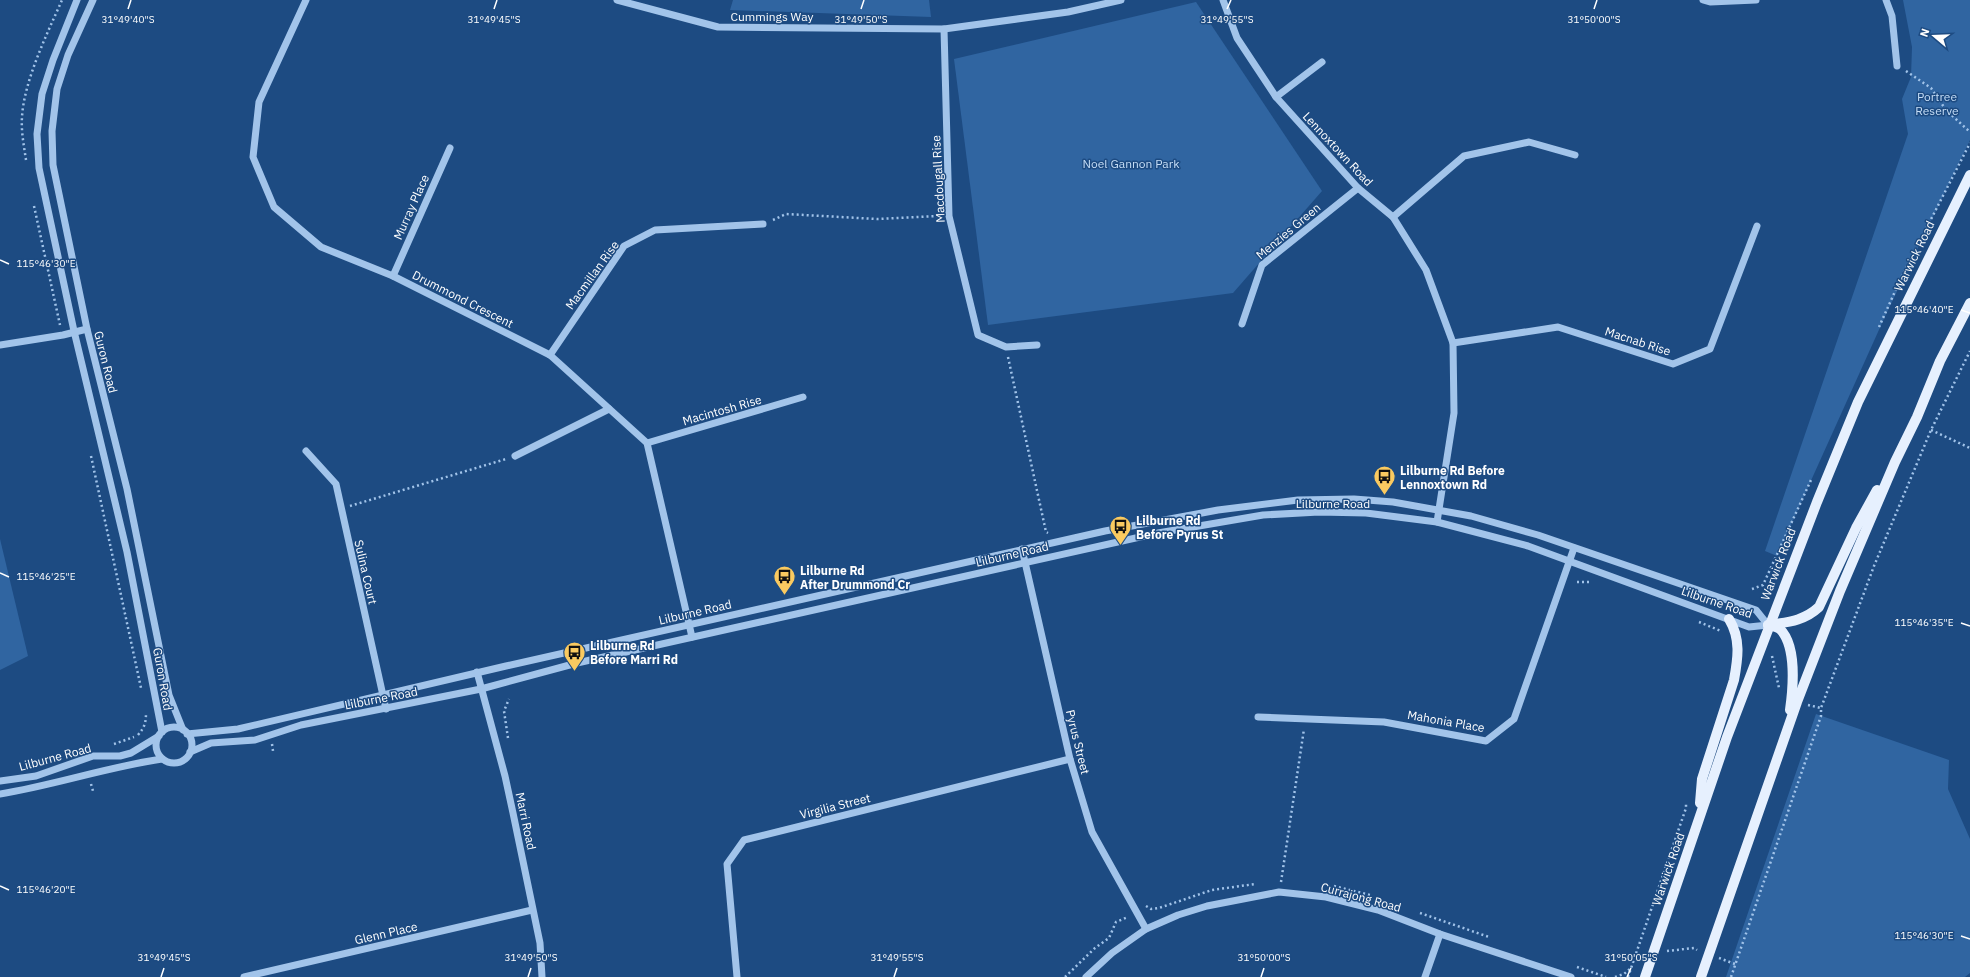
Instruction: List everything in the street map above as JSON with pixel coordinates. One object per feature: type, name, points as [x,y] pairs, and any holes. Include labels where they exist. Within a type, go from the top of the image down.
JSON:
[{"type":"main road","name":"Warwick Road","points":[[1645,977],[1700,813],[1768,625],[1858,402],[1970,175]]},
{"type":"main road","points":[[1701,977],[1781,748],[1840,591],[1895,462],[1917,417],[1940,361],[1970,304]]},
{"type":"main road","points":[[1768,625],[1802,620],[1811,615],[1819,607],[1856,528],[1895,462]]},
{"type":"main road","points":[[1700,813],[1702,779],[1734,680],[1737,665],[1738,640],[1735,629],[1729,619]]},
{"type":"main road","points":[[1768,625],[1779,628],[1785,636],[1793,672],[1792,699],[1781,748]]},
{"type":"street","name":"Guron Road","points":[[77,0],[62,34],[47,76],[39,114],[37,134],[39,168],[74,331],[127,552],[160,734]]},
{"type":"street","name":"Guron Road","points":[[93,0],[68,55],[57,89],[51,146],[56,183],[87,329],[126,489],[169,695],[185,732]]},
{"type":"street","name":"Drummond Crescent","points":[[306,0],[259,102],[253,157],[274,207],[321,247],[393,276],[550,355],[647,444]]},
{"type":"street","name":"Cummings Way","points":[[617,0],[718,27],[944,28],[1068,12],[1121,0]]},
{"type":"street","name":"Lennoxtown Road","points":[[1223,0],[1237,38],[1276,98],[1358,188],[1393,217],[1426,270],[1452,343],[1454,413],[1437,522]]},
{"type":"street","points":[[1703,0],[1710,2],[1756,0]]},
{"type":"street","points":[[1886,0],[1892,16],[1896,66]]},
{"type":"street","name":"Macdougall Rise","points":[[944,28],[949,216],[978,335],[1006,347],[1037,345]]},
{"type":"street","points":[[1276,98],[1322,62]]},
{"type":"street","points":[[1393,217],[1464,156],[1529,142],[1575,155]]},
{"type":"street","name":"Murray Place","points":[[393,276],[450,148]]},
{"type":"street","name":"Menzies Green","points":[[1242,324],[1262,265],[1358,188]]},
{"type":"street","name":"Macmillan Rise","points":[[550,355],[624,246],[655,230],[763,224]]},
{"type":"street","name":"Macnab Rise","points":[[1452,343],[1558,327],[1673,364],[1710,349],[1757,226]]},
{"type":"street","points":[[0,344],[63,335],[74,331],[87,329]]},
{"type":"street","name":"Macintosh Rise","points":[[647,444],[803,397]]},
{"type":"street","points":[[515,456],[609,409]]},
{"type":"street","points":[[647,444],[692,637]]},
{"type":"street","name":"Sulina Court","points":[[306,451],[336,484],[340,509],[386,709]]},
{"type":"street","name":"Lilburne Road","points":[[185,732],[238,729],[477,672],[1022,549],[1167,518],[1298,500],[1354,499],[1393,502],[1439,509],[1485,520],[1574,548],[1756,610],[1768,625]]},
{"type":"street","name":"Lilburne Road","points":[[190,752],[211,743],[255,740],[301,725],[481,689],[577,663],[1158,532],[1263,515],[1319,512],[1359,513],[1437,522],[1497,537],[1749,627],[1768,625]]},
{"type":"street","name":"Mahonia Place","points":[[1258,717],[1384,722],[1486,741],[1514,719],[1574,548]]},
{"type":"street","name":"Pyrus Street","points":[[1022,549],[1070,759],[1092,832],[1146,929]]},
{"type":"street","name":"Marri Road","points":[[477,672],[505,776],[540,943],[542,977]]},
{"type":"street","points":[[172,728],[185,732],[190,740],[190,752],[181,762],[168,762],[162,759],[156,745],[160,734],[172,728]]},
{"type":"street","name":"Lilburne Road","points":[[0,781],[36,776],[93,756],[125,754],[139,749],[160,734]]},
{"type":"street","name":"Lilburne Road","points":[[0,794],[89,775],[130,764],[162,759]]},
{"type":"street","name":"Virgilia Street","points":[[737,977],[727,864],[744,840],[1070,759]]},
{"type":"street","name":"Currajong Road","points":[[1086,977],[1112,953],[1146,929],[1178,915],[1207,906],[1279,892],[1334,899],[1378,910],[1440,934],[1571,977]]},
{"type":"street","name":"Glenn Place","points":[[244,977],[532,910]]},
{"type":"street","points":[[1425,977],[1440,934]]},
{"type":"path","points":[[1896,66],[1915,76],[1931,88],[1946,110],[1970,132]]},
{"type":"path","points":[[763,224],[786,214],[877,219],[949,216]]},
{"type":"path","points":[[1006,347],[1046,532]]},
{"type":"path","points":[[1731,977],[1821,716],[1821,708],[1874,566],[1931,430],[1970,351]]},
{"type":"path","points":[[1931,430],[1970,448]]},
{"type":"path","points":[[340,509],[515,456]]},
{"type":"path","points":[[1760,648],[1771,652],[1780,695],[1792,699]]},
{"type":"path","points":[[112,745],[137,736],[144,728],[146,721],[144,704]]},
{"type":"path","points":[[1279,892],[1306,718]]},
{"type":"path","points":[[1628,977],[1686,808],[1686,801]]},
{"type":"path","points":[[1273,883],[1288,883]]},
{"type":"path","points":[[1065,977],[1095,948],[1109,938],[1116,922],[1141,910],[1144,905],[1151,909],[1212,890],[1258,884]]},
{"type":"path","points":[[1332,886],[1372,896]]},
{"type":"path","points":[[1416,911],[1490,938]]},
{"type":"path","points":[[1640,942],[1661,951],[1694,948],[1736,964]]},
{"type":"path","points":[[1576,967],[1606,977]]},
{"type":"path","points":[[1615,977],[1624,974],[1631,968]]},
{"type":"green space","points":[[733,0],[929,0],[931,17],[730,10]]},
{"type":"green space","name":"Portree Reserve","points":[[1903,0],[1970,0],[1970,140],[1887,312],[1777,556],[1765,551],[1908,134],[1902,99],[1911,77],[1912,47]]},
{"type":"green space","name":"Noel Gannon Park","points":[[1196,2],[1322,191],[1233,293],[988,325],[954,59]]},
{"type":"green space","points":[[0,539],[28,656],[0,670]]},
{"type":"green space","points":[[1816,714],[1949,760],[1948,789],[1970,839],[1970,973],[1965,977],[1726,977]]},
{"type":"place","name":"Lilburne Rd Before Lennoxtown Rd","points":[[1385,496]]},
{"type":"place","name":"Lilburne Rd Before Pyrus St","points":[[1121,546]]},
{"type":"place","name":"Lilburne Rd After Drummond Cr","points":[[785,596]]},
{"type":"place","name":"Lilburne Rd Before Marri Rd","points":[[574,672]]}]
